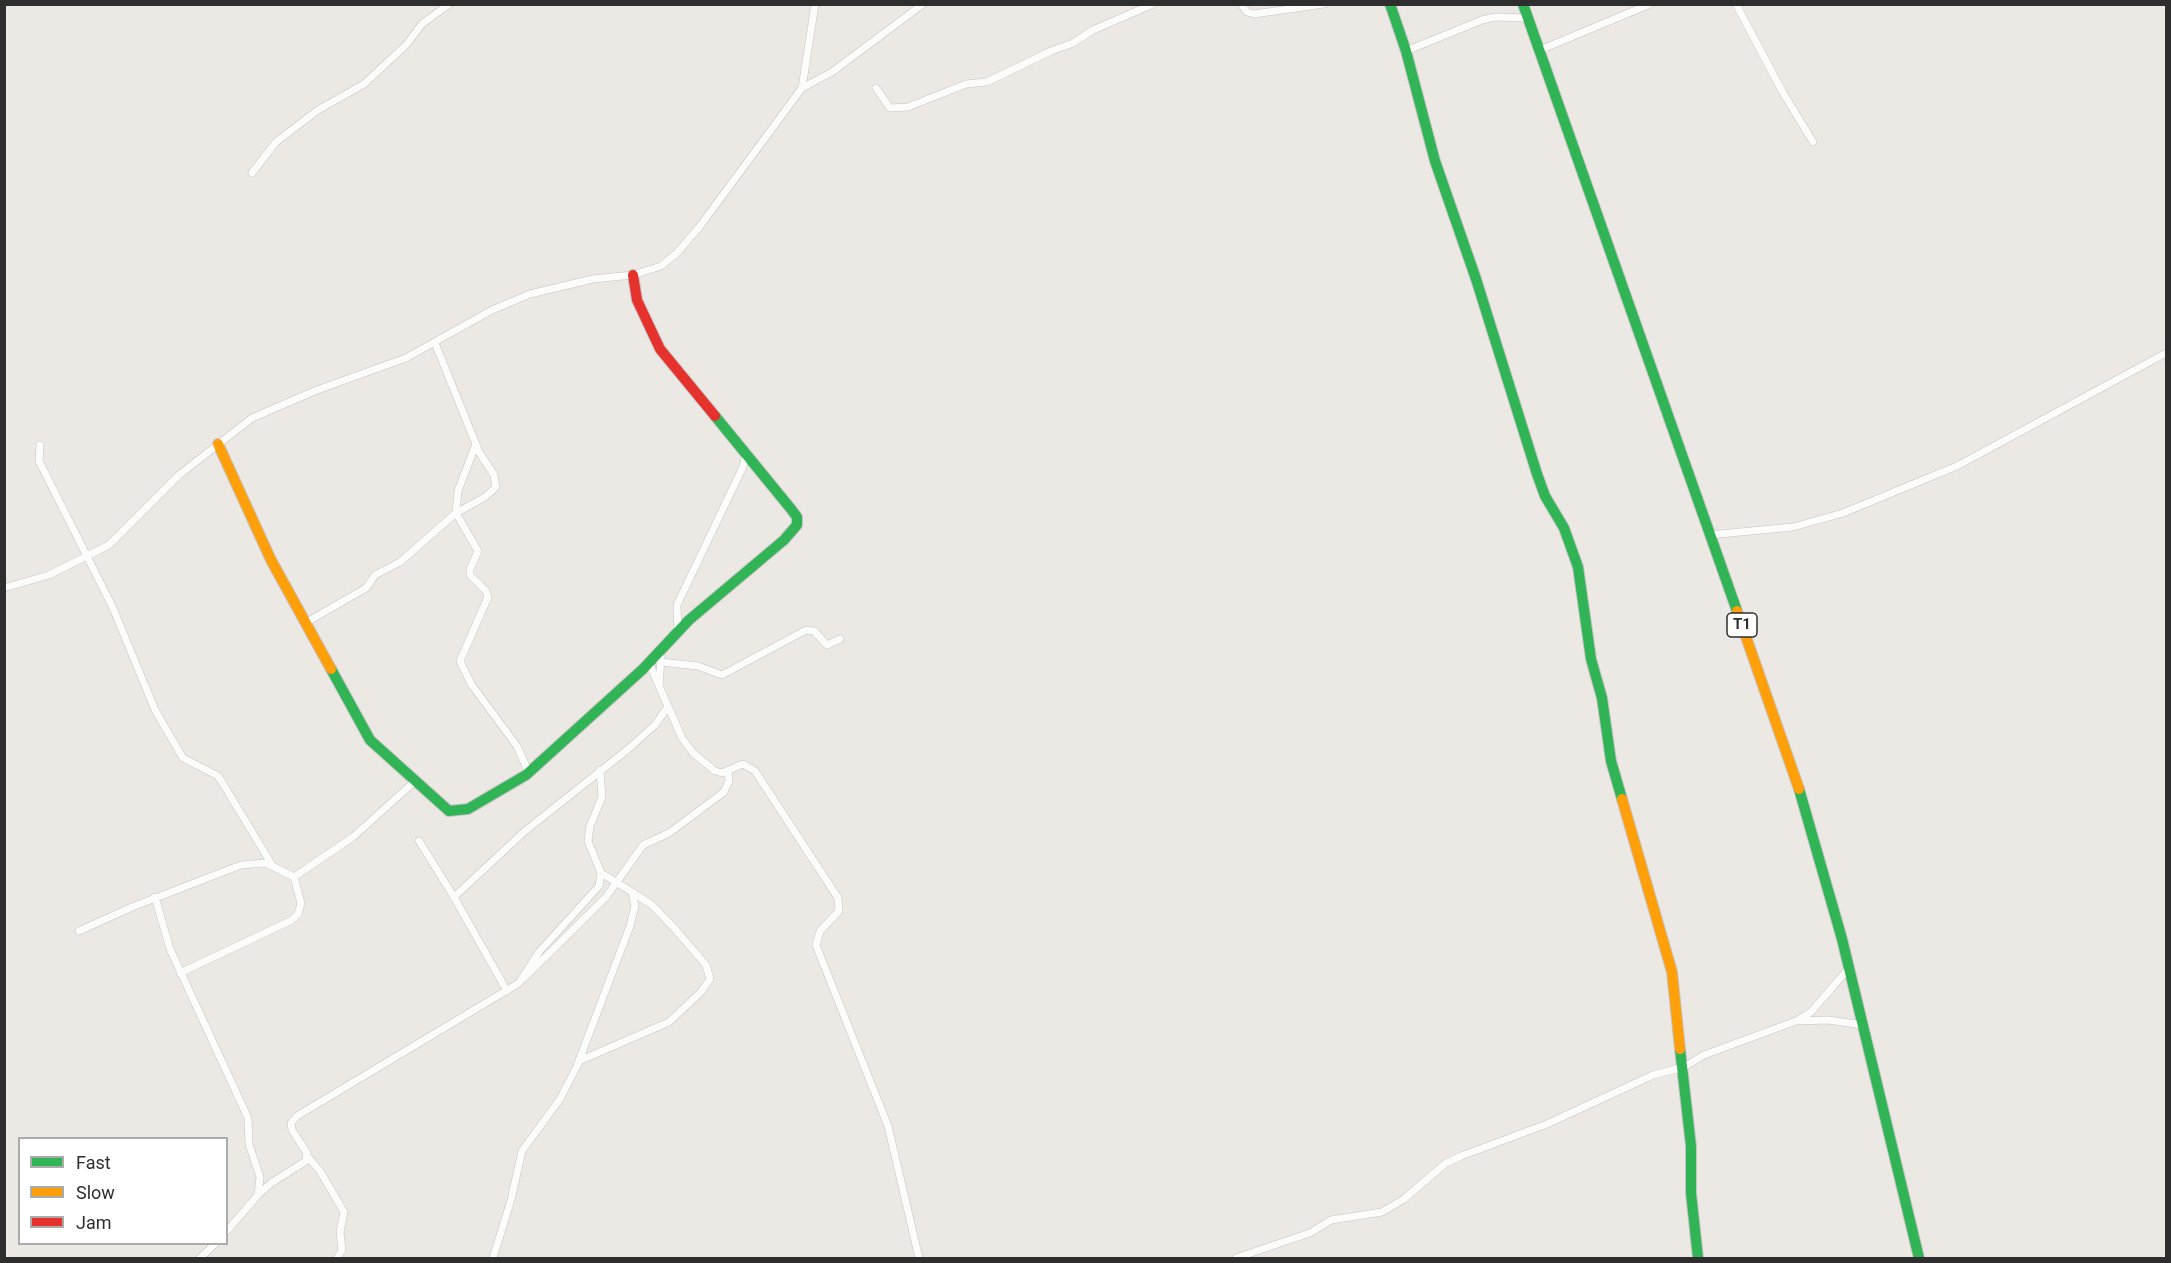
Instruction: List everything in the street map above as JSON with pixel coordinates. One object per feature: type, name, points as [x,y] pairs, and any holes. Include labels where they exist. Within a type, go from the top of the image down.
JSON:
[{"type":"main road","points":[[1390,4],[1406,51],[1435,162],[1476,279],[1537,474],[1545,496],[1564,528],[1578,567],[1591,659],[1602,698],[1611,761],[1672,972],[1684,1067],[1691,1146],[1691,1193],[1698,1258]]},
{"type":"main road","name":"T1","points":[[1523,4],[1788,754],[1849,968],[1919,1258]]},
{"type":"main road","points":[[218,444],[271,560],[370,740],[414,782],[449,811],[468,809],[529,773],[649,663],[678,632],[784,540],[797,525],[797,517],[660,350],[637,300],[633,275]]},
{"type":"street","points":[[252,173],[276,142],[318,110],[364,84],[406,45],[422,24],[448,4]]},
{"type":"street","points":[[802,88],[815,4]]},
{"type":"street","points":[[4,588],[49,575],[88,558],[122,534],[179,475],[252,418],[317,390],[406,358],[492,309],[530,294],[593,279],[633,275],[661,266],[677,253],[802,88],[841,66],[923,4]]},
{"type":"street","points":[[876,88],[890,108],[908,107],[966,84],[987,82],[1051,51],[1073,43],[1093,30],[1153,4]]},
{"type":"street","points":[[1241,4],[1247,12],[1254,14],[1324,4]]},
{"type":"street","points":[[1540,50],[1650,4]]},
{"type":"street","points":[[1736,4],[1782,91],[1813,142]]},
{"type":"street","points":[[1406,51],[1482,20],[1508,16],[1527,18]]},
{"type":"street","points":[[307,622],[366,588],[375,575],[400,562],[456,513],[485,497],[496,487],[494,475],[476,444],[435,343]]},
{"type":"street","points":[[1710,535],[1793,527],[1843,513],[1957,466],[2166,353]]},
{"type":"street","points":[[476,444],[458,491],[456,513],[478,551],[470,569],[471,575],[473,580],[486,591],[488,597],[460,662],[471,684],[517,746],[529,773]]},
{"type":"street","points":[[40,445],[39,461],[132,649],[154,710],[183,758],[218,776],[272,865],[283,873],[294,876],[353,837],[414,782]]},
{"type":"street","points":[[678,632],[677,606],[746,456]]},
{"type":"street","points":[[660,662],[698,666],[722,675],[806,630],[814,631],[827,645],[840,639]]},
{"type":"street","points":[[658,688],[661,650]]},
{"type":"street","points":[[649,663],[667,708],[682,738],[693,753],[715,771],[728,770],[743,764],[755,771],[838,898],[839,911],[820,931],[816,945],[888,1126],[919,1258]]},
{"type":"street","points":[[454,897],[525,831],[655,725],[667,708]]},
{"type":"street","points":[[522,979],[539,952],[600,886],[602,873],[588,841],[590,826],[602,797],[600,770]]},
{"type":"street","points":[[337,1258],[342,1250],[340,1232],[344,1212],[320,1171],[308,1157],[292,1130],[291,1123],[297,1116],[507,991],[522,979],[591,914],[644,845],[669,833],[724,792],[729,781],[728,770]]},
{"type":"street","points":[[419,841],[454,897],[507,991]]},
{"type":"street","points":[[79,931],[155,897],[241,865],[257,862],[272,865]]},
{"type":"street","points":[[579,1061],[669,1022],[701,992],[710,979],[706,965],[652,905],[602,873]]},
{"type":"street","points":[[180,973],[292,920],[298,914],[301,903],[294,876]]},
{"type":"street","points":[[493,1258],[511,1200],[522,1151],[560,1099],[579,1061],[630,926],[635,906],[632,891]]},
{"type":"street","points":[[155,897],[170,949],[180,973],[249,1118],[249,1144],[260,1177],[258,1195]]},
{"type":"street","points":[[1236,1258],[1310,1233],[1331,1220],[1367,1216],[1394,1207],[1430,1175],[1461,1156],[1547,1124],[1653,1075],[1684,1067],[1704,1055],[1796,1021],[1811,1012],[1849,968]]},
{"type":"street","points":[[1796,1021],[1828,1020],[1863,1025]]},
{"type":"street","points":[[228,1230],[271,1183],[304,1164],[308,1157]]},
{"type":"street","points":[[200,1258],[214,1245]]},
{"type":"traffic: fast","points":[[1390,4],[1406,51],[1435,161],[1476,279],[1537,474],[1545,496],[1564,528],[1578,567],[1591,659],[1602,698],[1611,761],[1622,799]]},
{"type":"traffic: fast","points":[[1523,4],[1737,611]]},
{"type":"traffic: fast","points":[[331,669],[370,740],[449,811],[468,809],[526,775],[643,669],[689,620],[784,540],[797,525],[797,517],[791,509],[715,416]]},
{"type":"traffic: fast","points":[[1799,789],[1842,939],[1919,1258]]},
{"type":"traffic: fast","points":[[1680,1049],[1691,1146],[1691,1193],[1698,1258]]},
{"type":"traffic: slow","points":[[218,444],[271,560],[331,669]]},
{"type":"traffic: slow","points":[[1737,611],[1799,789]]},
{"type":"traffic: slow","points":[[1622,799],[1672,972],[1680,1049]]},
{"type":"traffic: jam","points":[[633,275],[637,300],[660,349],[715,416]]}]
